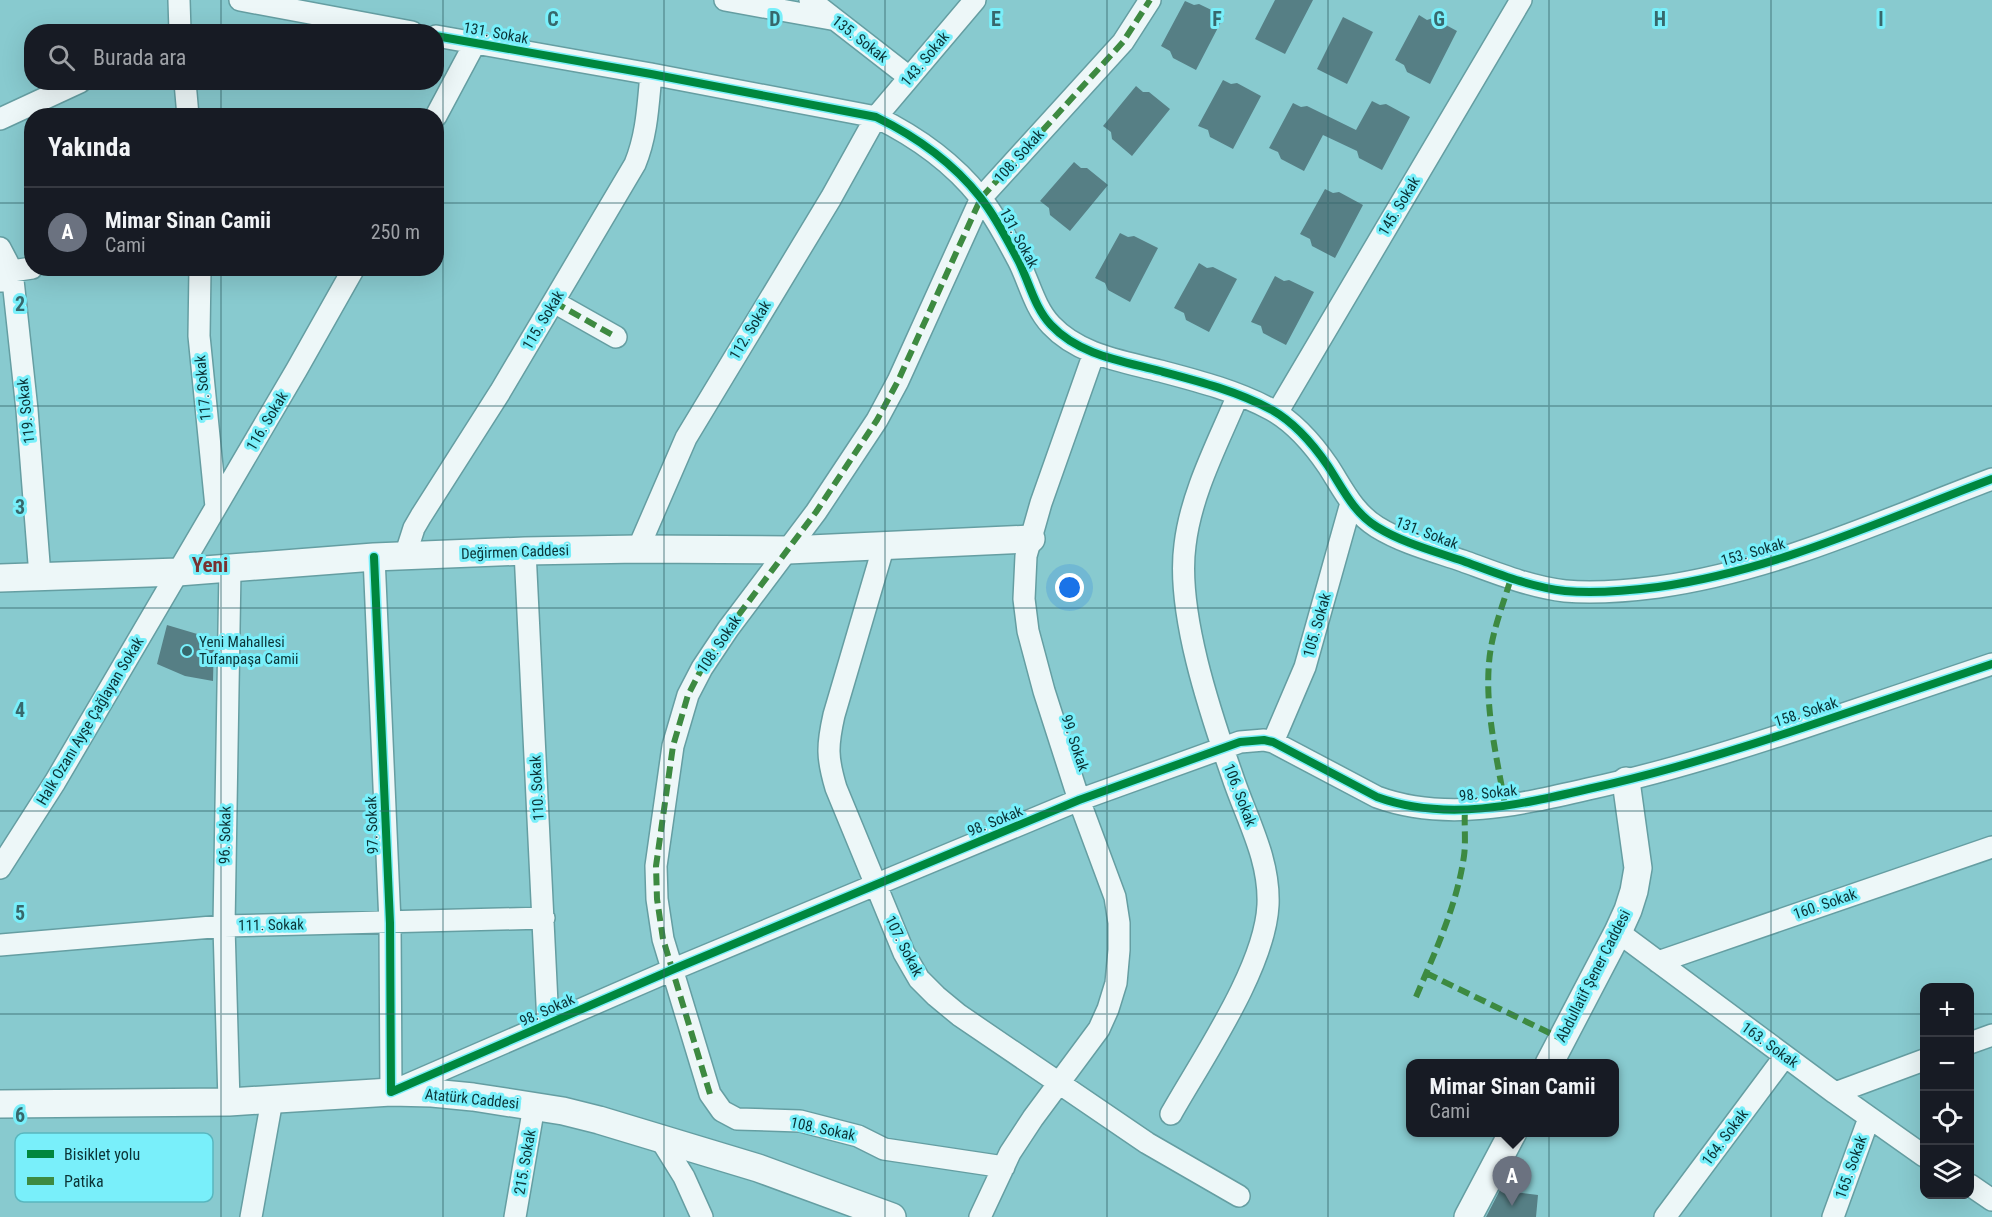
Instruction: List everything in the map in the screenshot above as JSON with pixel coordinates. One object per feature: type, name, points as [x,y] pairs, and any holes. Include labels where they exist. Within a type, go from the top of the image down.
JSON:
[{"type":"street","points":[[179,0],[180,24]]},
{"type":"street","points":[[240,0],[369,24]]},
{"type":"street","points":[[725,0],[836,20]]},
{"type":"street","name":"135. Sokak","points":[[810,0],[909,77]]},
{"type":"street","name":"143. Sokak","points":[[876,117],[975,0]]},
{"type":"street","name":"108. Sokak","points":[[1004,1167],[884,1149],[858,1136],[800,1121],[737,1119],[722,1111],[710,1094],[674,969],[663,939],[657,898],[656,866],[673,746],[688,695],[702,668],[846,470],[877,420],[898,381],[981,198],[1124,42],[1150,0]]},
{"type":"street","name":"145. Sokak","points":[[1277,413],[1521,0]]},
{"type":"street","name":"131. Sokak","points":[[444,37],[876,117],[921,143],[948,164],[981,198],[1019,262],[1041,310],[1051,325],[1067,338],[1094,353],[1190,379],[1238,395],[1277,413],[1298,429],[1316,450],[1361,517],[1401,540],[1511,578]]},
{"type":"street","points":[[440,108],[475,43]]},
{"type":"street","name":"115. Sokak","points":[[405,556],[414,528],[421,516],[554,303],[635,164],[642,149],[647,125],[651,74]]},
{"type":"street","points":[[0,119],[63,90]]},
{"type":"street","points":[[186,90],[187,108]]},
{"type":"street","name":"112. Sokak","points":[[638,549],[686,438],[831,198],[876,117]]},
{"type":"street","name":"119. Sokak","points":[[0,248],[15,274],[40,576]]},
{"type":"street","name":"117. Sokak","points":[[200,276],[199,336],[216,507]]},
{"type":"street","name":"116. Sokak","points":[[178,572],[349,276]]},
{"type":"street","points":[[554,303],[616,337]]},
{"type":"street","name":"99. Sokak","points":[[980,1217],[1004,1167],[1033,1118],[1099,1029],[1116,983],[1119,922],[1115,897],[1079,800],[1044,691],[1028,631],[1024,599],[1026,556],[1041,503],[1094,353]]},
{"type":"street","name":"106. Sokak","points":[[1171,1114],[1243,986],[1258,948],[1268,906],[1260,848],[1222,747],[1197,658],[1186,605],[1183,567],[1185,544],[1198,492],[1238,395]]},
{"type":"street","name":"153. Sokak","points":[[1511,578],[1540,587],[1598,593],[1692,581],[1786,557],[1992,479]]},
{"type":"street","name":"105. Sokak","points":[[1273,742],[1305,667],[1351,503]]},
{"type":"street","name":"Değirmen Caddesi","points":[[0,578],[178,572],[405,556],[525,551],[788,550],[1031,539]]},
{"type":"street","name":"107. Sokak","points":[[884,545],[834,715],[829,738],[828,760],[836,788],[904,953],[919,979],[959,1015],[1147,1143],[1239,1196]]},
{"type":"street","name":"110. Sokak","points":[[525,551],[548,1024]]},
{"type":"street","name":"97. Sokak","points":[[374,558],[390,923],[391,1092]]},
{"type":"street","name":"96. Sokak","points":[[229,1102],[224,926],[230,569]]},
{"type":"street","name":"Halk Ozanı Ayşe Çağlayan Sokak","points":[[0,868],[55,782],[178,572]]},
{"type":"street","name":"158. Sokak","points":[[1626,781],[1719,756],[1992,664]]},
{"type":"street","name":"98. Sokak","points":[[391,1092],[674,969],[1079,800],[1222,747],[1251,741],[1273,742],[1377,797],[1409,807],[1465,810],[1530,802],[1626,781]]},
{"type":"street","name":"Abdullatif Şener Caddesi","points":[[1552,1059],[1628,910],[1638,868],[1626,781]]},
{"type":"street","name":"160. Sokak","points":[[1658,962],[1992,847]]},
{"type":"street","name":"111. Sokak","points":[[0,945],[224,926],[544,918]]},
{"type":"street","name":"163. Sokak","points":[[1618,932],[1920,1153]]},
{"type":"street","points":[[1974,1042],[1992,1035]]},
{"type":"street","name":"164. Sokak","points":[[1665,1217],[1785,1056]]},
{"type":"street","points":[[1835,1093],[1920,1061]]},
{"type":"street","name":"Atatürk Caddesi","points":[[0,1104],[229,1102],[391,1092],[432,1093],[534,1106],[599,1120],[758,1168],[892,1217]]},
{"type":"street","points":[[251,1217],[272,1100]]},
{"type":"street","name":"215. Sokak","points":[[515,1217],[534,1106]]},
{"type":"street","name":"165. Sokak","points":[[1833,1217],[1869,1118]]},
{"type":"street","points":[[1468,1217],[1510,1137]]},
{"type":"street","points":[[661,1140],[684,1177],[702,1217]]},
{"type":"street","points":[[1974,1188],[1992,1200]]},
{"type":"building","points":[[1275,0],[1313,0],[1285,54],[1255,39]]},
{"type":"building","points":[[1185,1],[1194,5],[1199,4],[1224,16],[1196,70],[1173,58],[1170,51],[1161,46]]},
{"type":"building","points":[[1419,15],[1427,20],[1433,18],[1457,31],[1430,84],[1407,72],[1404,65],[1395,60]]},
{"type":"building","points":[[1343,17],[1373,32],[1347,84],[1317,69]]},
{"type":"building","points":[[1223,80],[1231,84],[1237,83],[1261,96],[1233,149],[1210,137],[1208,130],[1198,126]]},
{"type":"building","points":[[1136,86],[1143,92],[1149,92],[1170,109],[1132,156],[1112,139],[1111,132],[1103,126]]},
{"type":"building","points":[[1372,101],[1380,105],[1386,104],[1410,117],[1382,170],[1359,158],[1357,151],[1323,135],[1304,171],[1281,159],[1278,152],[1269,148],[1293,103],[1301,107],[1307,106],[1356,130]]},
{"type":"building","points":[[1074,162],[1081,168],[1087,168],[1108,185],[1070,231],[1050,215],[1049,208],[1040,201]]},
{"type":"building","points":[[1325,189],[1333,193],[1339,192],[1363,205],[1335,258],[1312,246],[1310,239],[1300,234]]},
{"type":"building","points":[[1120,233],[1128,237],[1134,236],[1158,248],[1130,302],[1108,290],[1105,283],[1095,278]]},
{"type":"building","points":[[1199,263],[1237,279],[1209,332],[1186,320],[1184,313],[1174,308]]},
{"type":"building","points":[[1275,276],[1314,292],[1286,345],[1263,333],[1261,326],[1251,322]]},
{"type":"building","name":"Yeni Mahallesi Tufanpaşa Camii","points":[[167,625],[214,639],[213,681],[185,676],[157,664]]},
{"type":"building","points":[[1500,1190],[1538,1195],[1536,1217],[1486,1217]]},
{"type":"marked path","points":[[710,1094],[663,939],[657,899],[656,866],[673,746],[688,695],[702,668],[728,629],[816,512],[877,420],[898,381],[981,198],[1123,42],[1150,0]]},
{"type":"marked path","points":[[554,302],[616,337]]},
{"type":"marked path","points":[[1505,805],[1493,734],[1488,681],[1492,641],[1511,578]]},
{"type":"marked path","points":[[1416,997],[1444,928],[1461,874],[1465,845],[1465,810]]},
{"type":"marked path","points":[[1426,973],[1562,1039]]},
{"type":"cycle path","points":[[444,37],[876,117],[932,151],[958,173],[980,197],[1010,244],[1040,310],[1062,335],[1088,350],[1116,360],[1217,387],[1272,410],[1288,421],[1310,442],[1355,507],[1377,527],[1397,538],[1526,583],[1565,591],[1600,592],[1658,587],[1701,579],[1786,557],[1992,479]]},
{"type":"cycle path","points":[[374,557],[390,923],[391,1092],[674,969],[1079,800],[1240,742],[1264,740],[1273,742],[1377,797],[1429,809],[1482,808],[1535,801],[1696,762],[1992,664]]},
{"type":"place","name":"Yeni Mahallesi Tufanpaşa Camii","points":[[187,651]]},
{"type":"place","name":"Mimar Sinan Camii","points":[[1512,1206]]},
{"type":"district","name":"Yeni","points":[[210,565]]}]
